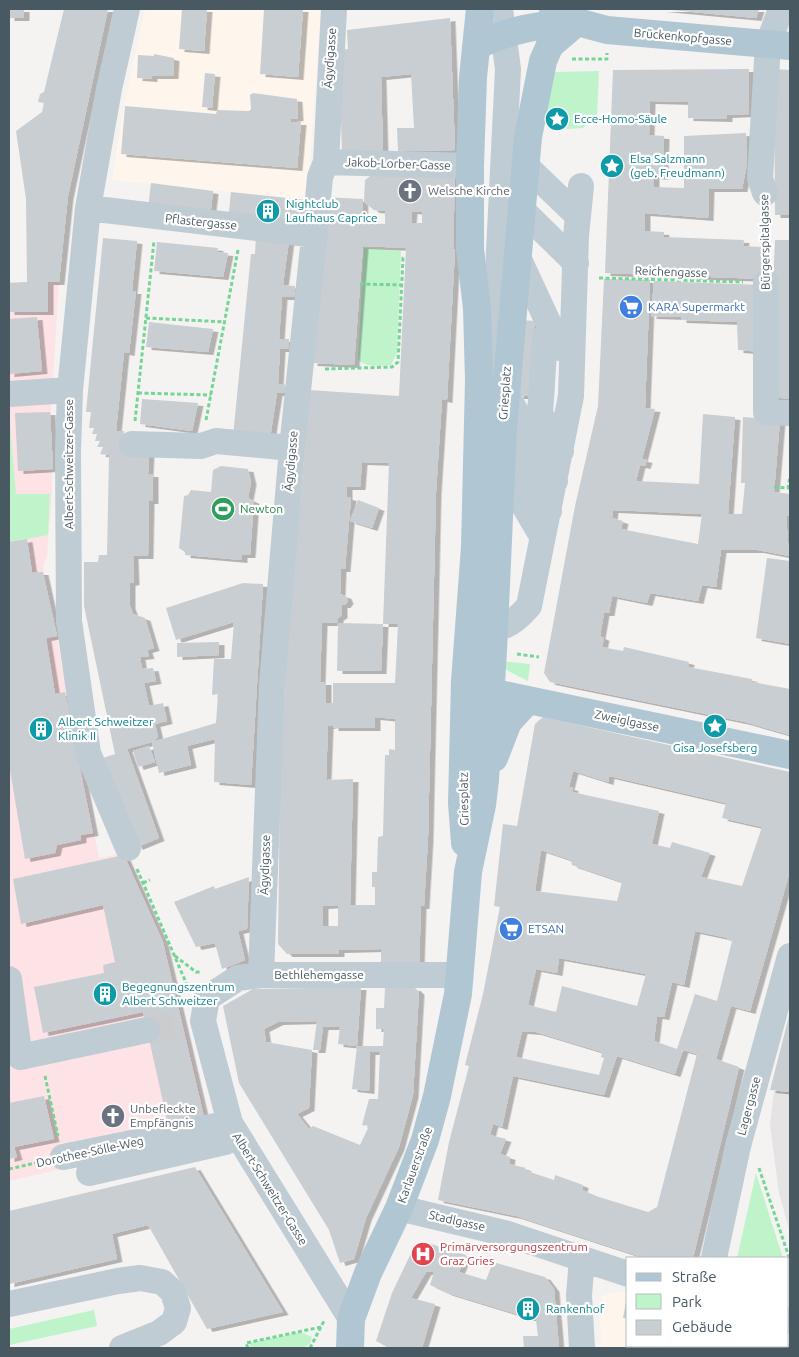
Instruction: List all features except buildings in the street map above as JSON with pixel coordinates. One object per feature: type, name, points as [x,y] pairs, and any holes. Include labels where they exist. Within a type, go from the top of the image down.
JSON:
[{"type":"main road","name":"Griesplatz","points":[[460,975],[468,872],[482,805],[485,780],[490,692],[481,628],[475,547],[479,380],[477,308],[470,249],[473,77],[480,9]]},
{"type":"main road","points":[[553,9],[576,13]]},
{"type":"main road","name":"Griesplatz","points":[[468,872],[462,803],[465,681],[481,628],[501,467],[522,196],[543,61],[550,45],[576,13]]},
{"type":"main road","points":[[476,46],[501,21],[544,24],[576,13]]},
{"type":"main road","name":"Brückenkopfgasse","points":[[576,13],[607,30],[779,45]]},
{"type":"main road","name":"Zweiglgasse","points":[[465,681],[490,692],[790,755]]},
{"type":"main road","name":"Griesplatz","points":[[485,780],[508,722],[528,700]]},
{"type":"main road","name":"Karlauerstraße","points":[[350,1348],[338,1319],[368,1273],[399,1208],[425,1140],[435,1105],[460,975]]},
{"type":"street","name":"Albert-Schweitzer-Gasse","points":[[127,9],[109,89],[88,208],[70,390],[69,621],[88,753],[128,848]]},
{"type":"street","name":"Ägydigasse","points":[[261,975],[272,684],[292,448],[320,177],[326,162],[334,9]]},
{"type":"street","name":"Bürgerspitalgasse","points":[[766,193],[760,178],[779,45],[781,9]]},
{"type":"street","name":"Griesplatz","points":[[475,547],[497,292],[508,69],[501,21]]},
{"type":"street","name":"Jakob-Lorber-Gasse","points":[[326,162],[470,166]]},
{"type":"street","points":[[562,331],[576,270],[577,225],[581,186]]},
{"type":"street","points":[[522,196],[577,225]]},
{"type":"street","points":[[522,196],[576,270]]},
{"type":"street","points":[[481,628],[515,622],[529,606],[571,396],[571,371],[562,331],[522,196]]},
{"type":"street","name":"Pflastergasse","points":[[88,208],[156,218],[315,235]]},
{"type":"street","points":[[517,255],[562,331]]},
{"type":"street","name":"Bürgerspitalgasse","points":[[766,283],[778,412]]},
{"type":"street","points":[[561,451],[540,414],[545,336],[562,331]]},
{"type":"street","points":[[9,394],[70,390]]},
{"type":"street","points":[[506,392],[555,481]]},
{"type":"street","points":[[503,429],[549,511]]},
{"type":"street","points":[[132,444],[201,446],[216,442],[292,448]]},
{"type":"street","points":[[501,467],[542,536]]},
{"type":"street","name":"Lagergasse","points":[[714,1257],[738,1146],[790,956]]},
{"type":"street","name":"Bethlehemgasse","points":[[193,1022],[207,998],[238,978],[261,975],[460,975]]},
{"type":"street","points":[[9,979],[19,1052],[147,1030]]},
{"type":"street","name":"Albert-Schweitzer-Gasse","points":[[193,1022],[234,1131],[338,1319]]},
{"type":"street","name":"Dorothee-Sölle-Weg","points":[[63,1158],[94,1165],[234,1131]]},
{"type":"street","name":"Stadlgasse","points":[[399,1208],[508,1234],[626,1273]]},
{"type":"street","points":[[582,1259],[579,1295],[582,1348]]},
{"type":"street","points":[[9,1304],[118,1281],[140,1278],[162,1282],[173,1292],[178,1308],[174,1322],[159,1333],[122,1348]]},
{"type":"path","points":[[568,59],[607,59],[607,48]]},
{"type":"path","name":"Bürgerspitalgasse","points":[[766,193],[766,283]]},
{"type":"path","points":[[132,444],[156,218]]},
{"type":"path","points":[[201,446],[226,322],[242,227]]},
{"type":"path","points":[[322,369],[392,367],[398,362],[403,258],[406,258]]},
{"type":"path","name":"Reichengasse","points":[[576,270],[766,283]]},
{"type":"path","points":[[360,284],[402,285]]},
{"type":"path","points":[[146,318],[226,322]]},
{"type":"path","points":[[138,394],[211,395]]},
{"type":"path","points":[[774,486],[788,488],[790,476]]},
{"type":"path","points":[[128,848],[188,986]]},
{"type":"path","points":[[143,883],[150,880]]},
{"type":"path","points":[[174,955],[196,972],[205,972]]},
{"type":"path","points":[[19,1052],[63,1158]]},
{"type":"path","points":[[738,1146],[757,1163],[789,1257]]},
{"type":"path","name":"Dorothee-Sölle-Weg","points":[[9,1169],[63,1158]]},
{"type":"path","points":[[248,1348],[246,1343],[321,1327],[338,1319]]},
{"type":"path","points":[[310,1348],[321,1327]]},
{"type":"shaded area","points":[[145,9],[321,9],[307,200],[112,180],[125,101]]},
{"type":"shaded area","points":[[9,282],[59,282],[51,409],[52,491],[47,557],[43,566],[99,858],[125,853],[164,941],[207,1122],[87,1163],[9,1181]]},
{"type":"shaded area","points":[[774,1091],[790,1092],[790,1233],[779,1193],[770,1125]]},
{"type":"shaded area","points":[[615,1292],[626,1293],[626,1347],[681,1348],[601,1348],[600,1310],[602,1296]]},
{"type":"green space","points":[[599,71],[597,117],[583,128],[567,129],[568,114],[563,109],[553,109],[548,114],[548,125],[542,120],[555,72]]},
{"type":"green space","points":[[364,248],[401,251],[397,353],[391,365],[369,365],[358,359]]},
{"type":"green space","points":[[9,412],[16,494],[50,494],[48,535],[9,542]]},
{"type":"green space","points":[[499,661],[530,664],[528,681],[508,671]]},
{"type":"green space","points":[[756,1173],[783,1257],[737,1257]]},
{"type":"green space","points":[[94,1310],[97,1326],[9,1345],[9,1329]]},
{"type":"green space","points":[[301,1332],[312,1337],[310,1344],[303,1348],[251,1348],[249,1343]]},
{"type":"tunnel","points":[[147,1030],[182,1024]]},
{"type":"place","name":"Ecce-Homo-Säule","points":[[557,119]]},
{"type":"place","name":"Elsa Salzmann (geb. Freudmann)","points":[[612,166]]},
{"type":"place","name":"Welsche Kirche","points":[[410,191]]},
{"type":"place","name":"Nightclub Laufhaus Caprice","points":[[268,211]]},
{"type":"place","name":"KARA Supermarkt","points":[[631,307]]},
{"type":"place","name":"Newton","points":[[223,509]]},
{"type":"place","name":"Gisa Josefsberg","points":[[715,726]]},
{"type":"place","name":"Albert Schweitzer Klinik II","points":[[41,729]]},
{"type":"place","name":"ETSAN","points":[[511,929]]},
{"type":"place","name":"Begegnungszentrum Albert Schweitzer","points":[[105,994]]},
{"type":"place","name":"Unbefleckte Empfängnis","points":[[113,1116]]},
{"type":"place","name":"Primärversorgungszentrum Graz Gries","points":[[423,1254]]},
{"type":"place","name":"Rankenhof","points":[[528,1309]]}]
